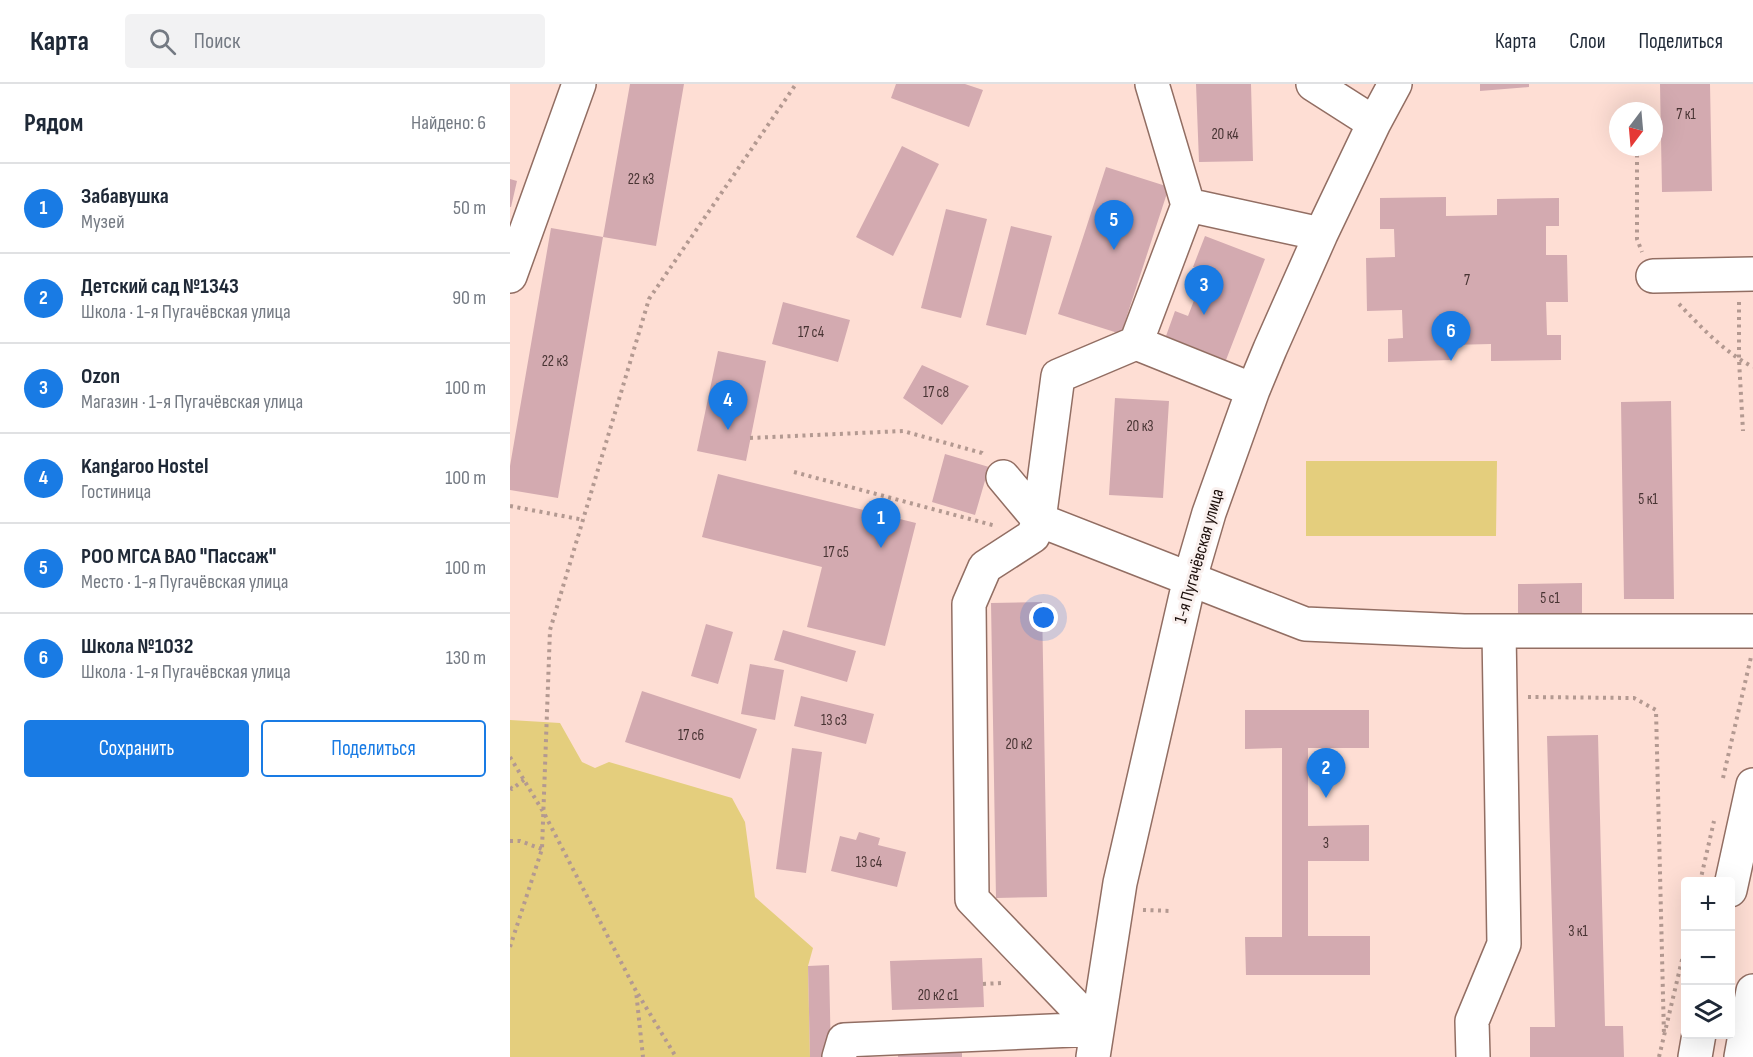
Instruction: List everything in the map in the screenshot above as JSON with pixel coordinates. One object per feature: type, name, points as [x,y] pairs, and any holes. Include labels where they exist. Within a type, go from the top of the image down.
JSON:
[{"type":"street","points":[[510,276],[579,84]]},
{"type":"street","points":[[1136,343],[1188,205],[1152,84]]},
{"type":"street","points":[[1313,84],[1374,123]]},
{"type":"street","name":"1-я Пугачёвская улица","points":[[1095,1043],[1120,883],[1190,578],[1209,513],[1253,390],[1321,234],[1395,84]]},
{"type":"street","points":[[1188,205],[1321,234]]},
{"type":"street","points":[[1653,276],[1746,274]]},
{"type":"street","points":[[1095,1043],[972,898],[969,604],[985,567],[1033,536],[1039,520],[1058,376],[1136,343],[1253,390]]},
{"type":"street","points":[[1002,477],[1039,520],[1305,624],[1499,631],[1753,631]]},
{"type":"street","points":[[1473,1057],[1472,1021],[1504,944],[1499,631]]},
{"type":"street","points":[[1734,877],[1753,785]]},
{"type":"street","points":[[1741,1057],[1746,1012]]},
{"type":"street","points":[[1695,1057],[1699,1039]]},
{"type":"street","points":[[840,1057],[844,1040],[886,1047],[1095,1043]]},
{"type":"path","points":[[510,947],[542,849],[550,630],[649,299],[796,84]]},
{"type":"path","points":[[1743,430],[1739,360],[1746,274]]},
{"type":"path","points":[[750,438],[903,431],[982,453],[1002,477]]},
{"type":"path","points":[[794,472],[978,521]]},
{"type":"path","points":[[510,506],[584,520]]},
{"type":"path","points":[[1721,789],[1753,649]]},
{"type":"path","points":[[1500,697],[1634,698],[1656,710],[1664,1036]]},
{"type":"path","points":[[510,757],[544,813],[636,991],[676,1057]]},
{"type":"path","points":[[510,787],[512,789],[524,780]]},
{"type":"path","points":[[1701,877],[1716,812]]},
{"type":"path","points":[[510,841],[520,841],[542,849]]},
{"type":"path","points":[[1659,1057],[1681,964]]},
{"type":"path","points":[[983,984],[1002,983]]},
{"type":"path","points":[[636,991],[643,1057]]},
{"type":"shaded area","points":[[1306,461],[1497,461],[1496,536],[1306,536]]},
{"type":"shaded area","points":[[510,720],[560,723],[582,762],[595,768],[609,762],[732,798],[745,822],[755,897],[813,948],[808,966],[810,1057],[510,1057]]},
{"type":"building","points":[[630,84],[684,84],[656,246],[603,237]]},
{"type":"building","points":[[896,84],[965,84],[983,90],[969,127],[891,98]]},
{"type":"building","points":[[1196,84],[1251,84],[1253,161],[1199,162]]},
{"type":"building","points":[[1480,84],[1529,84],[1529,87],[1480,91]]},
{"type":"building","points":[[1660,84],[1710,84],[1712,191],[1662,192],[1663,102],[1660,102]]},
{"type":"building","points":[[902,146],[939,164],[893,256],[856,237]]},
{"type":"building","points":[[1106,167],[1169,187],[1121,334],[1058,314]]},
{"type":"building","points":[[510,179],[517,181],[511,207],[510,207]]},
{"type":"building","points":[[1446,197],[1446,216],[1497,215],[1497,199],[1559,198],[1559,226],[1546,226],[1546,255],[1567,255],[1568,302],[1546,302],[1547,335],[1561,335],[1561,360],[1491,361],[1491,344],[1450,345],[1450,360],[1388,362],[1388,339],[1403,338],[1402,310],[1367,311],[1366,258],[1395,257],[1394,229],[1380,229],[1380,198]]},
{"type":"building","points":[[946,209],[987,219],[961,318],[921,308]]},
{"type":"building","points":[[1011,226],[1052,236],[1026,335],[986,325]]},
{"type":"building","points":[[551,228],[603,237],[558,498],[510,490],[510,466]]},
{"type":"building","points":[[1205,236],[1265,259],[1226,360],[1166,336],[1175,311],[1188,316],[1205,272],[1193,267]]},
{"type":"building","points":[[783,302],[850,320],[838,362],[772,344]]},
{"type":"building","points":[[718,351],[766,361],[746,461],[697,451]]},
{"type":"building","points":[[922,365],[969,386],[942,425],[903,398]]},
{"type":"building","points":[[1115,398],[1169,401],[1163,498],[1109,495]]},
{"type":"building","points":[[1671,401],[1674,599],[1624,599],[1621,402]]},
{"type":"building","points":[[945,454],[989,467],[975,515],[932,502]]},
{"type":"building","points":[[718,474],[916,523],[885,646],[807,627],[822,567],[702,537]]},
{"type":"building","points":[[1582,583],[1582,613],[1518,614],[1518,584]]},
{"type":"building","points":[[1042,602],[1047,897],[996,898],[991,603]]},
{"type":"building","points":[[706,624],[733,632],[718,684],[691,676]]},
{"type":"building","points":[[783,630],[856,651],[847,682],[774,660]]},
{"type":"building","points":[[750,664],[784,670],[775,720],[741,714]]},
{"type":"building","points":[[642,691],[757,729],[740,779],[625,742]]},
{"type":"building","points":[[801,696],[874,714],[866,744],[794,726]]},
{"type":"building","points":[[1245,710],[1369,710],[1369,748],[1308,748],[1308,826],[1369,825],[1369,861],[1308,861],[1308,936],[1370,936],[1370,975],[1246,975],[1245,937],[1282,937],[1282,748],[1245,749]]},
{"type":"building","points":[[1598,735],[1605,1026],[1623,1026],[1624,1057],[1530,1057],[1530,1027],[1555,1027],[1547,736]]},
{"type":"building","points":[[792,748],[822,752],[806,873],[776,869]]},
{"type":"building","points":[[859,832],[880,838],[878,845],[906,852],[897,887],[831,871],[840,836],[856,840]]},
{"type":"building","points":[[982,958],[984,1007],[892,1010],[890,961]]},
{"type":"building","points":[[829,965],[831,1057],[810,1057],[808,966]]},
{"type":"building","points":[[962,1052],[962,1057],[898,1057],[898,1054]]},
{"type":"place","name":"РОО МГСА ВАО \"Пассаж\"","points":[[1114,250]]},
{"type":"place","name":"Ozon","points":[[1204,315]]},
{"type":"place","name":"Школа №1032","points":[[1451,361]]},
{"type":"place","name":"Kangaroo Hostel","points":[[728,430]]},
{"type":"place","name":"Забавушка","points":[[881,548]]},
{"type":"place","name":"Детский сад №1343","points":[[1326,798]]}]
